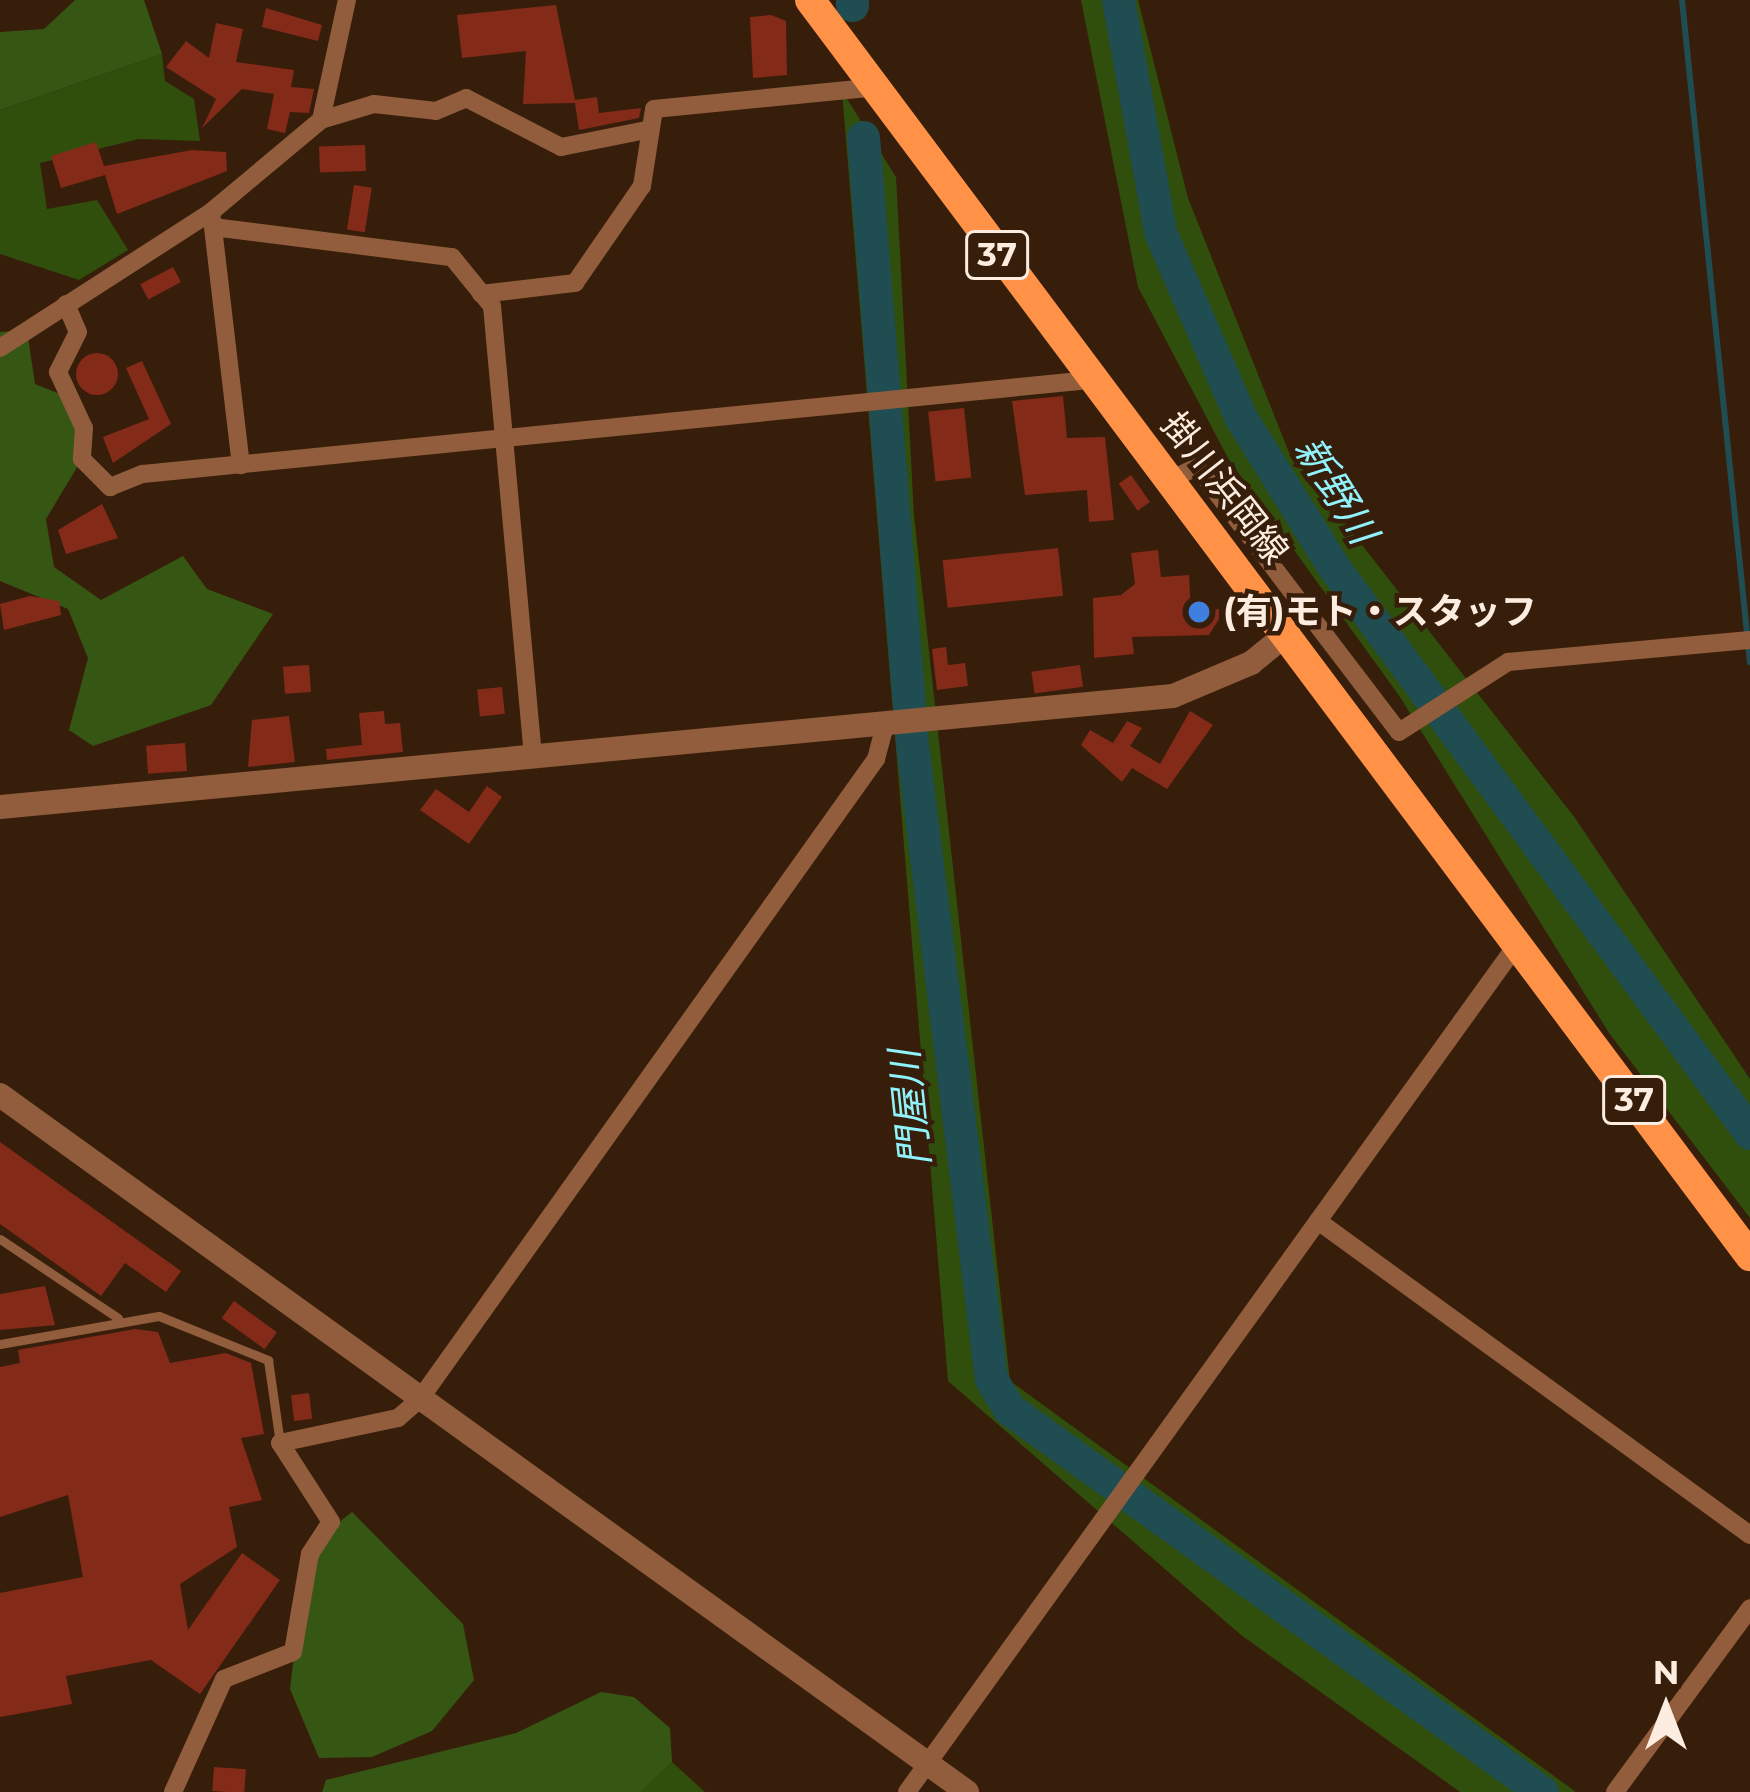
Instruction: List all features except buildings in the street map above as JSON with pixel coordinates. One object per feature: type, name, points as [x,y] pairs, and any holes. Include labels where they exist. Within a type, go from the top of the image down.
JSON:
[{"type":"main road","name":"掛川浜岡線","points":[[810,0],[868,88],[1089,380],[1172,479],[1750,1256]]},
{"type":"street","points":[[321,120],[347,0]]},
{"type":"street","points":[[481,293],[575,283],[642,186],[646,130],[653,109],[868,88]]},
{"type":"street","points":[[0,348],[212,220],[321,120],[374,104],[436,111],[466,98],[561,147],[646,130]]},
{"type":"street","points":[[212,220],[452,257],[481,293],[506,440],[533,758]]},
{"type":"street","points":[[212,220],[241,465]]},
{"type":"street","points":[[66,304],[78,332],[58,372],[91,475],[121,487],[143,474],[1089,380]]},
{"type":"street","points":[[1172,479],[1197,467],[1399,732],[1479,674],[1508,662],[1750,640]]},
{"type":"street","points":[[0,807],[1173,696],[1251,663],[1288,633]]},
{"type":"street","points":[[173,1792],[224,1679],[292,1652],[310,1554],[331,1522],[280,1443],[398,1418],[420,1400],[876,759],[885,724]]},
{"type":"street","points":[[907,1792],[1519,943]]},
{"type":"street","points":[[0,1095],[967,1792]]},
{"type":"street","points":[[1318,1221],[1750,1534]]},
{"type":"street","points":[[1615,1792],[1750,1608]]},
{"type":"lane","points":[[0,1239],[118,1318]]},
{"type":"lane","points":[[0,1343],[118,1318],[159,1316],[268,1360],[280,1443]]},
{"type":"green space","points":[[75,0],[144,0],[162,54],[0,110],[0,32],[44,29]]},
{"type":"green space","points":[[1081,0],[1138,0],[1188,198],[1288,450],[1575,818],[1750,1079],[1750,1218],[1609,1033],[1400,697],[1229,460],[1138,287]]},
{"type":"green space","points":[[162,54],[165,81],[194,99],[200,141],[139,139],[40,163],[47,209],[97,200],[128,250],[79,280],[0,254],[0,110]]},
{"type":"green space","points":[[842,91],[896,177],[914,516],[1010,1381],[1576,1792],[1460,1792],[1241,1635],[948,1381]]},
{"type":"green space","points":[[27,330],[35,384],[70,398],[82,459],[46,519],[54,567],[101,600],[183,556],[207,589],[273,614],[211,705],[93,746],[69,730],[88,658],[68,609],[0,581],[0,332]]},
{"type":"green space","points":[[352,1512],[463,1624],[474,1680],[432,1731],[372,1757],[319,1758],[290,1689],[298,1621],[324,1534]]},
{"type":"green space","points":[[601,1692],[634,1697],[670,1728],[672,1762],[640,1792],[322,1792],[326,1780],[516,1733]]},
{"type":"green space","points":[[672,1762],[705,1792],[639,1792]]},
{"type":"waterway","name":"門屋川","points":[[852,0],[852,5]]},
{"type":"waterway","name":"新野川","points":[[1118,0],[1160,232],[1241,418],[1333,566],[1750,1133]]},
{"type":"waterway","points":[[1682,0],[1750,663]]},
{"type":"waterway","name":"門屋川","points":[[863,137],[912,744],[991,1379],[1009,1409],[1542,1792]]},
{"type":"place","name":"(有)モト・スタッフ","points":[[1199,612]]}]
